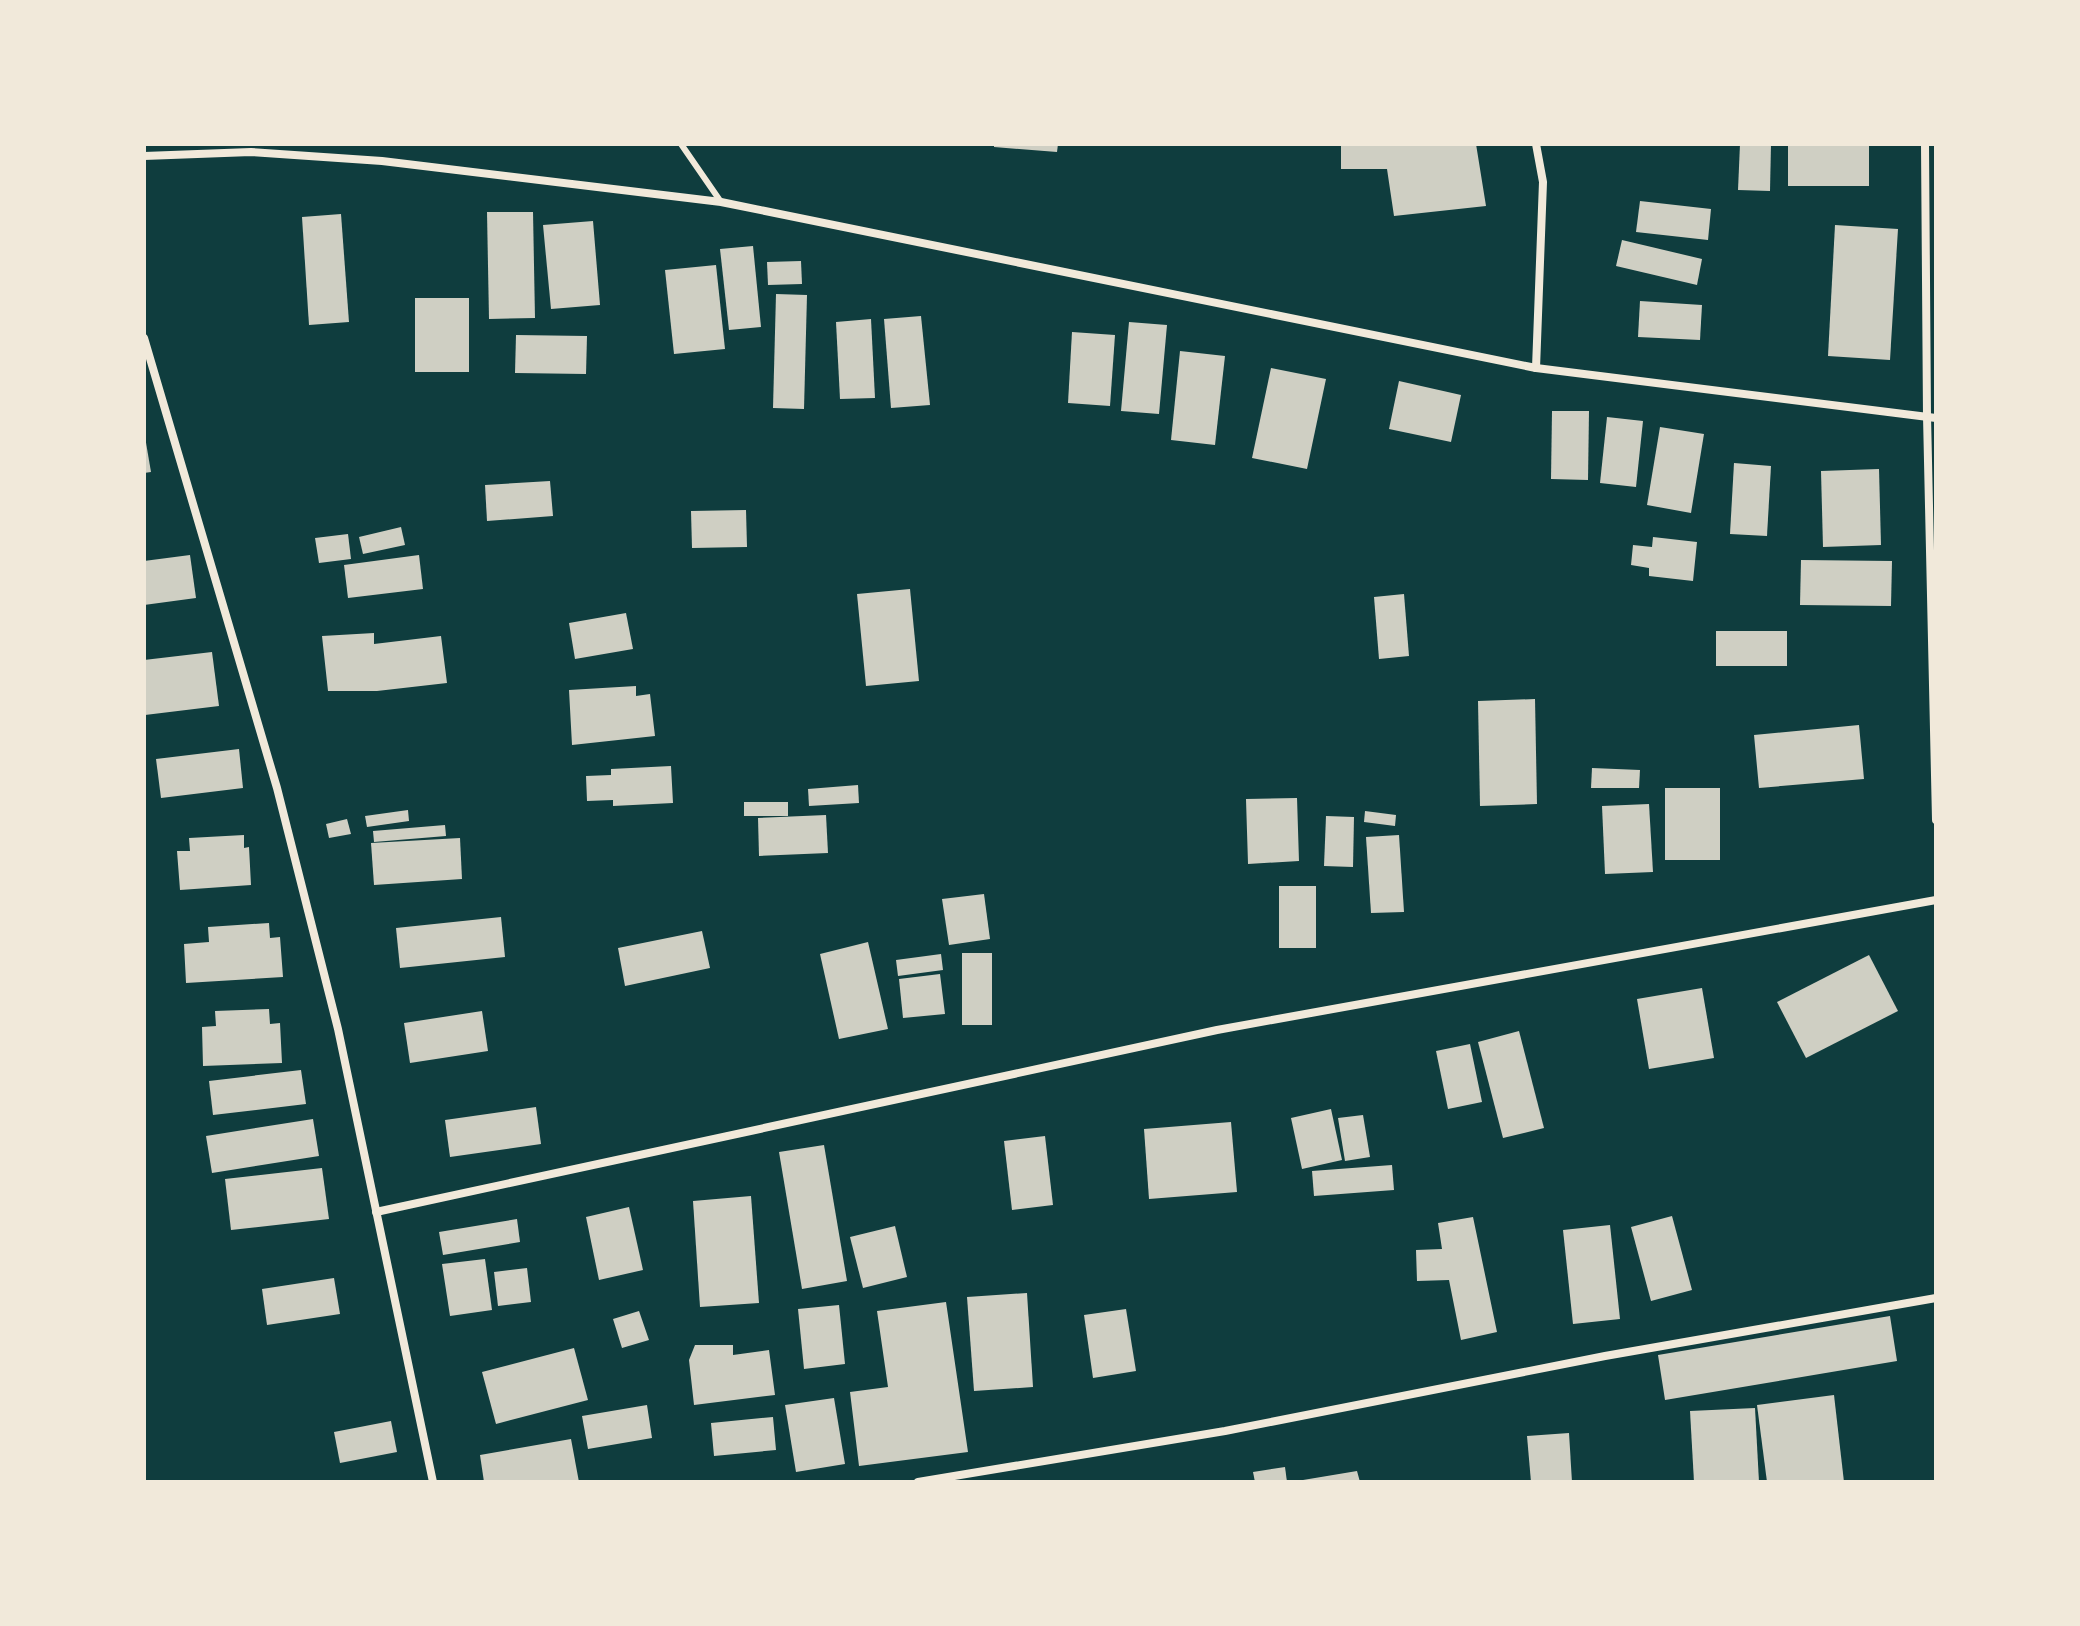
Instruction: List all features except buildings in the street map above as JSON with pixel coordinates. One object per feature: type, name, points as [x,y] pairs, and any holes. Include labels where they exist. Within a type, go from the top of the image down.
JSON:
[{"type":"street","points":[[1536,144],[1543,182],[1536,368]]},
{"type":"street","points":[[1925,144],[1932,417],[1936,820]]},
{"type":"street","points":[[144,156],[251,152],[382,161],[721,202],[1536,368],[1932,417]]},
{"type":"street","points":[[144,338],[277,788],[338,1029],[433,1482]]},
{"type":"street","points":[[376,1212],[1217,1030],[1936,900]]},
{"type":"street","points":[[918,1482],[1225,1431],[1605,1356],[1936,1298]]},
{"type":"lane","points":[[681,144],[721,202]]}]
